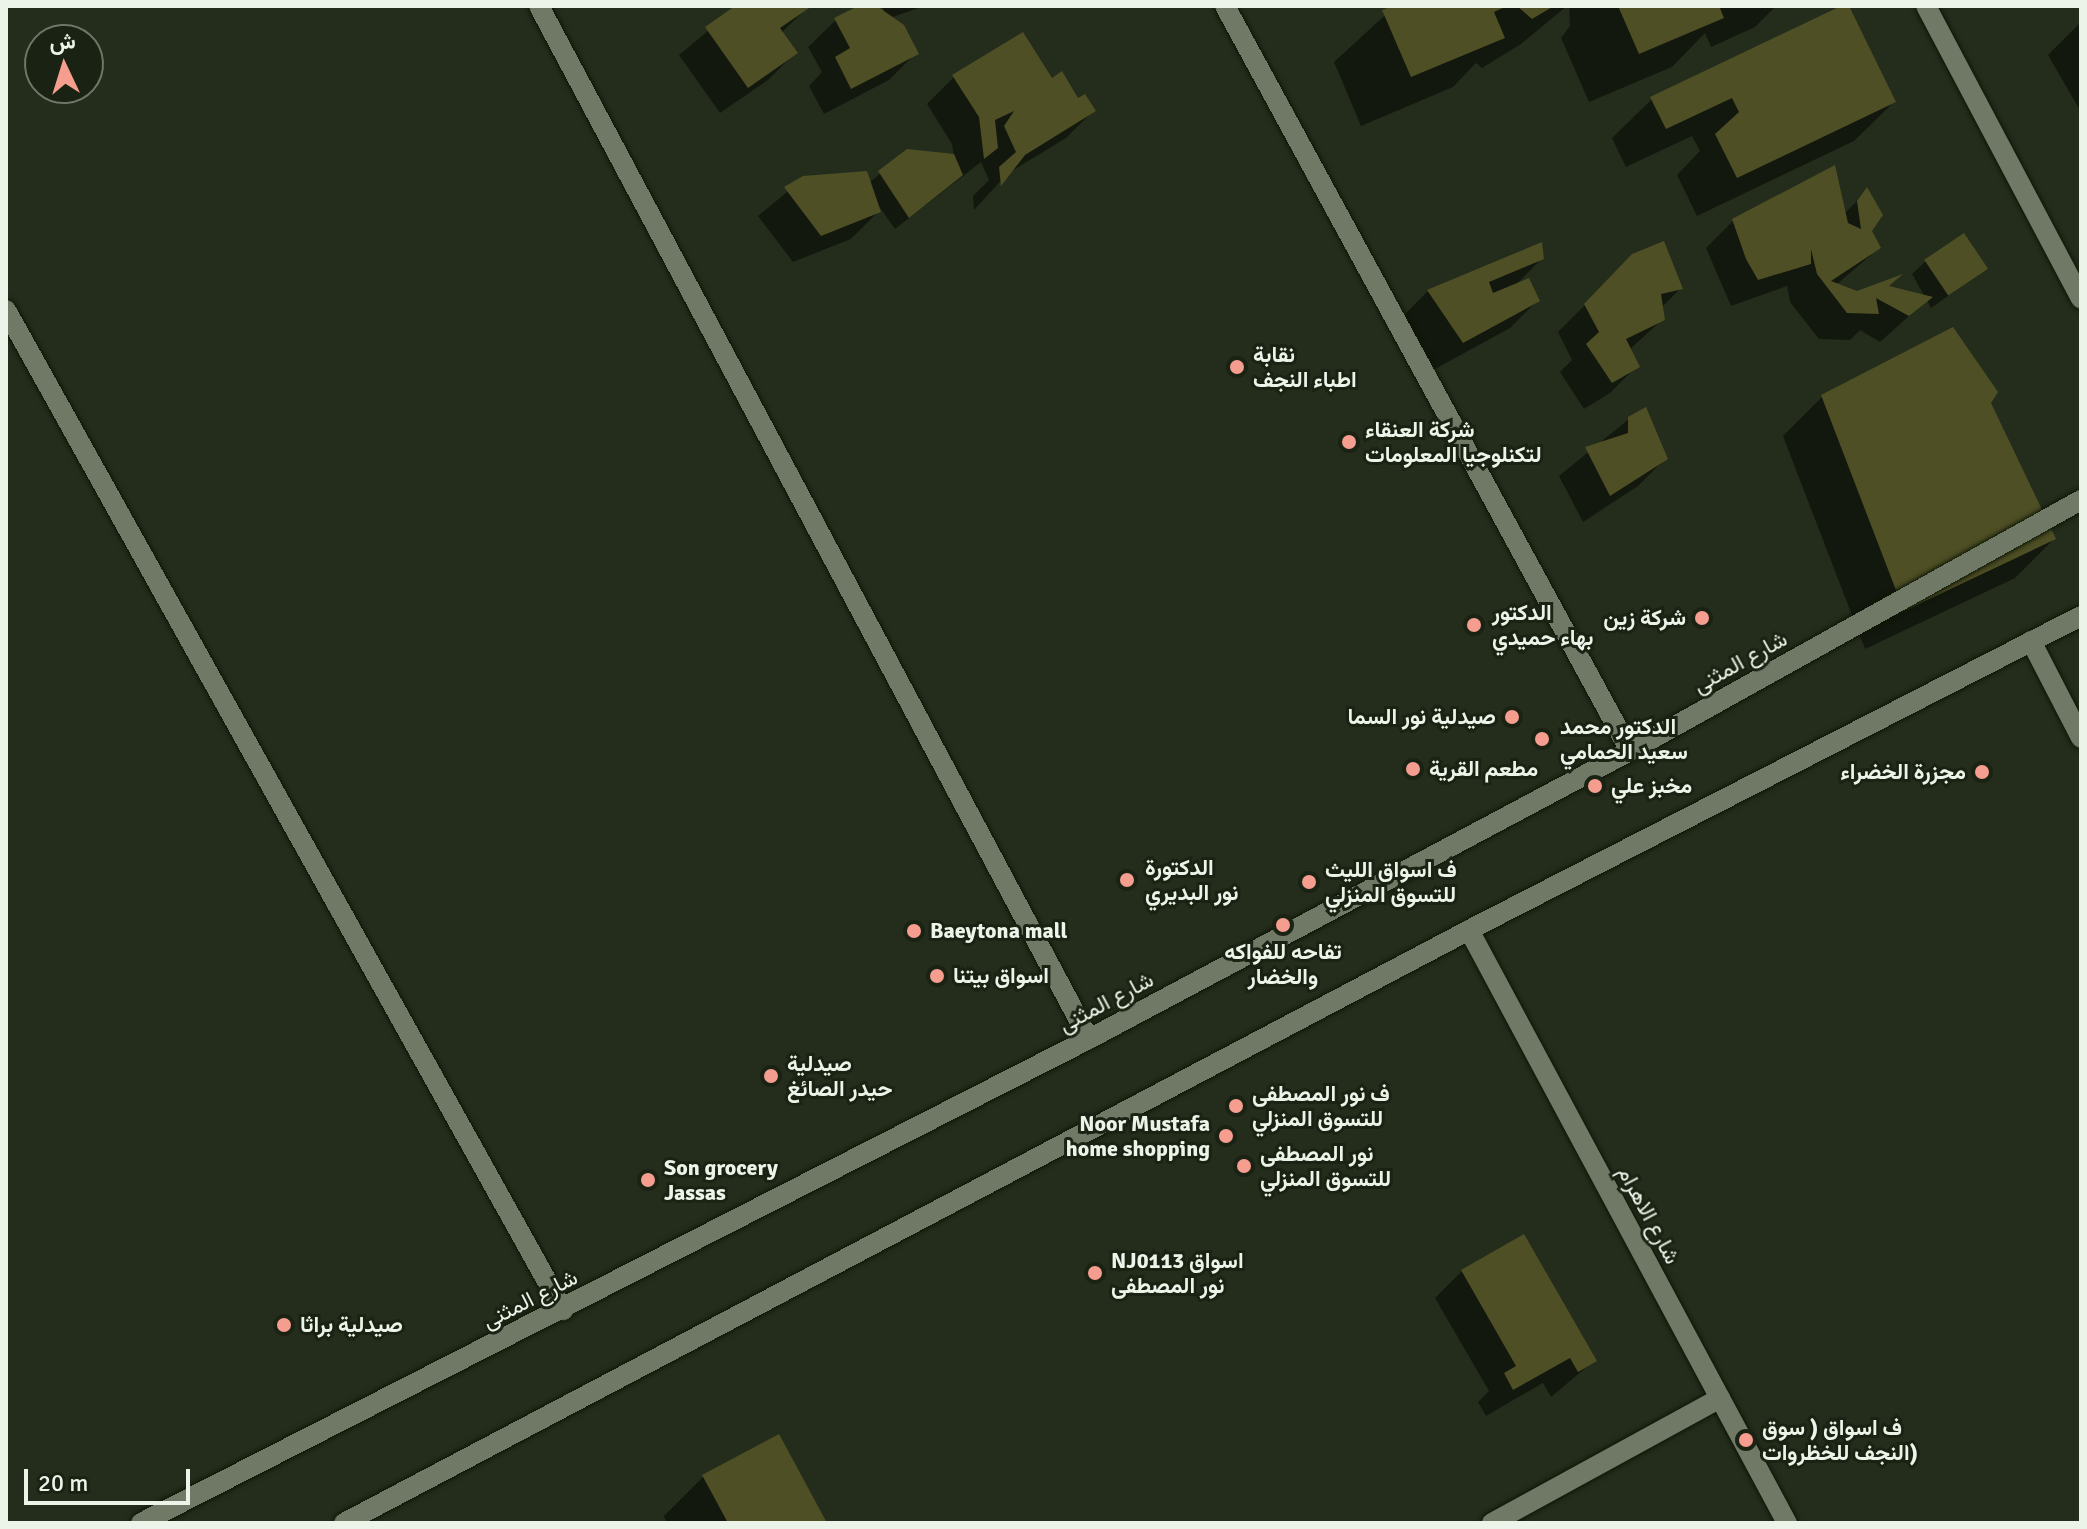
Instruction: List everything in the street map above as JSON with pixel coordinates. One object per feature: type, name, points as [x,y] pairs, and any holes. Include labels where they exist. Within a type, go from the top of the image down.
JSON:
[{"type":"street","points":[[539,6],[1089,1039]]},
{"type":"street","points":[[1225,6],[1630,751]]},
{"type":"street","points":[[1926,6],[2081,299]]},
{"type":"street","points":[[6,310],[563,1310]]},
{"type":"street","name":"شارع المثنى","points":[[141,1523],[1089,1039],[1630,751],[2081,500]]},
{"type":"street","points":[[344,1523],[1469,930],[2081,616]]},
{"type":"street","points":[[2031,641],[2081,738]]},
{"type":"street","name":"شارع الاهرام","points":[[1469,930],[1787,1523]]},
{"type":"street","points":[[1492,1523],[1720,1398]]},
{"type":"building","points":[[735,6],[812,6],[780,28],[798,53],[748,88],[705,27]]},
{"type":"building","points":[[858,6],[877,6],[904,25],[919,54],[851,89],[835,57],[850,48],[834,18]]},
{"type":"building","points":[[1393,6],[1507,6],[1494,12],[1505,38],[1411,77],[1382,10]]},
{"type":"building","points":[[1517,6],[1554,6],[1532,19]]},
{"type":"building","points":[[1618,6],[1719,6],[1724,18],[1639,54]]},
{"type":"building","points":[[1841,6],[1849,6],[1896,102],[1737,178],[1715,134],[1739,112],[1732,98],[1666,129],[1650,97]]},
{"type":"building","points":[[1023,32],[1052,78],[1062,71],[1078,98],[1085,94],[1096,111],[1025,155],[1001,186],[999,167],[1016,152],[1004,126],[1014,111],[995,120],[998,148],[984,159],[979,117],[952,75]]},
{"type":"building","points":[[907,149],[954,154],[963,175],[909,218],[878,171]]},
{"type":"building","points":[[1835,165],[1848,223],[1861,229],[1857,201],[1867,187],[1883,215],[1872,231],[1881,248],[1831,281],[1857,291],[1903,274],[1889,286],[1933,297],[1909,316],[1876,298],[1879,314],[1847,313],[1817,274],[1811,249],[1811,264],[1758,280],[1746,259],[1732,219]]},
{"type":"building","points":[[867,171],[881,212],[821,236],[784,187],[803,176]]},
{"type":"building","points":[[1964,233],[1988,269],[1948,295],[1924,260]]},
{"type":"building","points":[[1664,241],[1683,289],[1661,294],[1665,320],[1626,339],[1640,367],[1612,383],[1586,344],[1599,332],[1584,304],[1632,254]]},
{"type":"building","points":[[1542,242],[1544,259],[1489,282],[1493,293],[1529,278],[1540,301],[1463,343],[1427,290]]},
{"type":"building","points":[[1953,327],[1998,392],[1991,403],[2056,539],[1904,611],[1821,395]]},
{"type":"building","points":[[1646,407],[1668,459],[1610,496],[1585,447],[1628,433],[1628,417]]},
{"type":"building","points":[[1524,1234],[1597,1361],[1578,1372],[1570,1358],[1513,1390],[1504,1373],[1516,1366],[1461,1270]]},
{"type":"building","points":[[779,1434],[827,1523],[728,1523],[702,1475]]},
{"type":"place","name":"نقابة اطباء النجف","points":[[1237,367]]},
{"type":"place","name":"شركة العنقاء لتكنلوجيا المعلومات","points":[[1349,442]]},
{"type":"place","name":"شركة زين","points":[[1702,618]]},
{"type":"place","name":"الدكتور بهاء حميدي","points":[[1474,625]]},
{"type":"place","name":"صيدلية نور السما","points":[[1512,717]]},
{"type":"place","name":"الدكتور محمد سعيد الحمامي","points":[[1542,739]]},
{"type":"place","name":"مطعم القرية","points":[[1413,769]]},
{"type":"place","name":"مجزرة الخضراء","points":[[1982,772]]},
{"type":"place","name":"مخبز علي","points":[[1595,786]]},
{"type":"place","name":"الدكتورة نور البديري","points":[[1127,880]]},
{"type":"place","name":"ف اسواق الليث للتسوق المنزلي","points":[[1309,882]]},
{"type":"place","name":"تفاحه للفواكه والخضار","points":[[1283,925]]},
{"type":"place","name":"Baeytona mall","points":[[914,931]]},
{"type":"place","name":"اسواق بيتنا","points":[[937,976]]},
{"type":"place","name":"صيدلية حيدر الصائغ","points":[[771,1076]]},
{"type":"place","name":"ف نور المصطفى للتسوق المنزلي","points":[[1236,1106]]},
{"type":"place","name":"Noor Mustafa home shopping","points":[[1226,1136]]},
{"type":"place","name":"نور المصطفى للتسوق المنزلي","points":[[1244,1166]]},
{"type":"place","name":"Son grocery Jassas","points":[[648,1180]]},
{"type":"place","name":"NJ0113 اسواق نور المصطفى","points":[[1095,1273]]},
{"type":"place","name":"صيدلية براثا","points":[[284,1325]]},
{"type":"place","name":"ف اسواق ( سوق النجف للخظروات)","points":[[1746,1440]]}]
